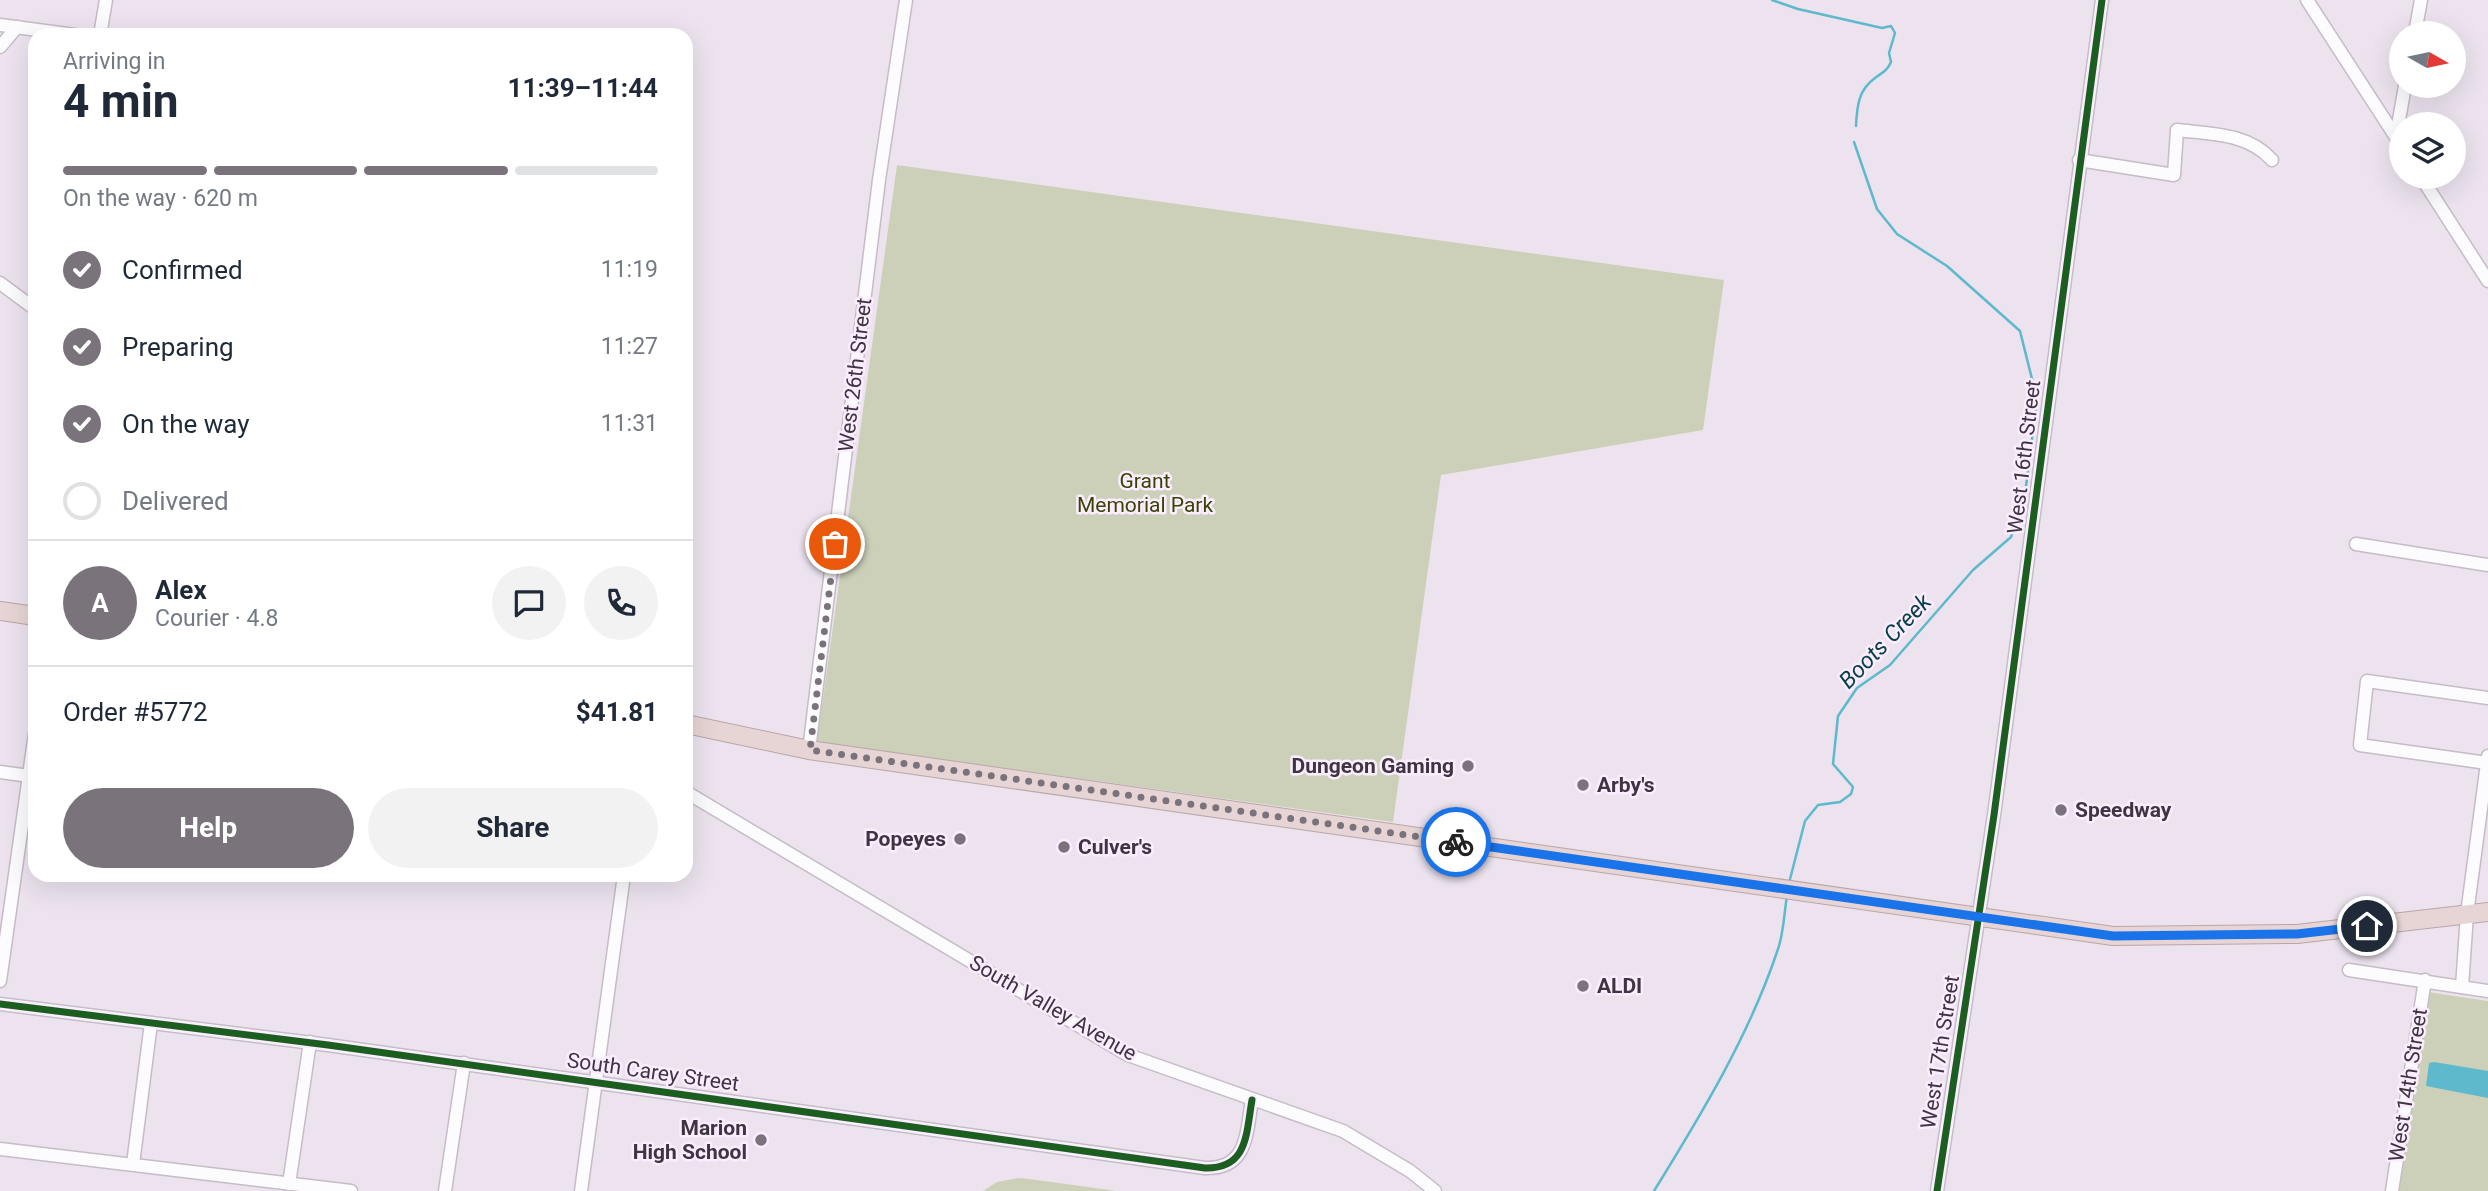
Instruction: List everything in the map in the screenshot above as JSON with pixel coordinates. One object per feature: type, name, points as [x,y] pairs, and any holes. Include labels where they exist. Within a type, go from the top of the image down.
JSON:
[{"type":"highway","points":[[0,611],[28,615]]},
{"type":"highway","points":[[693,725],[810,750],[2113,936],[2297,934],[2488,912]]},
{"type":"street","points":[[101,28],[106,0]]},
{"type":"street","name":"West 26th Street","points":[[810,750],[879,180],[906,0]]},
{"type":"street","name":"West 16th Street","points":[[1978,918],[2102,0]]},
{"type":"street","points":[[2307,0],[2389,126]]},
{"type":"street","points":[[2417,21],[2421,0]]},
{"type":"street","points":[[0,25],[28,29]]},
{"type":"street","points":[[0,47],[17,27]]},
{"type":"street","points":[[2079,160],[2174,175],[2178,130],[2226,135],[2248,142],[2261,149],[2272,160]]},
{"type":"street","points":[[2429,189],[2488,281]]},
{"type":"street","points":[[0,283],[28,304]]},
{"type":"street","points":[[2356,544],[2488,565]]},
{"type":"street","points":[[2462,987],[2467,915],[2487,759],[2360,745],[2367,681],[2488,698]]},
{"type":"street","points":[[0,772],[28,776]]},
{"type":"street","points":[[0,981],[28,783]]},
{"type":"street","name":"South Valley Avenue","points":[[693,796],[1128,1055],[1343,1131],[1410,1171],[1435,1191]]},
{"type":"street","points":[[581,1191],[623,882]]},
{"type":"street","name":"West 17th Street","points":[[1937,1191],[1978,918]]},
{"type":"street","points":[[2349,970],[2488,991]]},
{"type":"street","name":"West 14th Street","points":[[2392,1191],[2424,980]]},
{"type":"street","name":"South Carey Street","points":[[0,1004],[310,1042],[1205,1168],[1224,1168],[1236,1159],[1244,1143],[1252,1100]]},
{"type":"street","points":[[133,1164],[151,1023]]},
{"type":"street","points":[[289,1184],[310,1042]]},
{"type":"street","points":[[445,1191],[464,1063]]},
{"type":"street","points":[[0,1149],[351,1191]]},
{"type":"green space","name":"Grant Memorial Park","points":[[897,165],[1724,280],[1703,430],[1441,475],[1393,822],[817,742]]},
{"type":"green space","points":[[2428,992],[2488,1001],[2488,1191],[2397,1191]]},
{"type":"green space","points":[[1018,1178],[1117,1191],[983,1191],[997,1182]]},
{"type":"water","points":[[2429,1063],[2488,1071],[2488,1098],[2426,1086]]},
{"type":"waterway","name":"Boots Creek","points":[[1772,0],[1798,9],[1882,28],[1891,26],[1895,33],[1889,53],[1891,62],[1862,93],[1856,126]]},
{"type":"waterway","name":"Boots Creek","points":[[1789,883],[1805,821],[1818,805],[1840,802],[1851,794],[1853,787],[1833,764],[1838,716],[1857,688],[1890,665],[1973,570],[2011,537],[2025,494],[2037,399],[2020,331],[1947,266],[1897,234],[1877,209],[1854,142]]},
{"type":"waterway","name":"Boots Creek","points":[[1654,1191],[1707,1103],[1739,1043],[1767,981],[1780,943],[1787,896]]},
{"type":"cycle path","points":[[1937,1191],[1994,815],[2102,0]]},
{"type":"cycle path","points":[[0,1004],[328,1045],[1205,1168],[1230,1163],[1237,1156],[1246,1137],[1252,1100]]},
{"type":"way so far","points":[[835,544],[810,750],[1456,842]]},
{"type":"place","name":"Dungeon Gaming","points":[[1468,766]]},
{"type":"place","name":"Arby's","points":[[1583,785]]},
{"type":"place","name":"Speedway","points":[[2061,810]]},
{"type":"place","name":"Popeyes","points":[[960,839]]},
{"type":"place","name":"Culver's","points":[[1064,847]]},
{"type":"place","name":"ALDI","points":[[1583,986]]},
{"type":"place","name":"Marion High School","points":[[761,1140]]},
{"type":"route","points":[[1456,842],[2113,936],[2297,934],[2367,926]]}]
